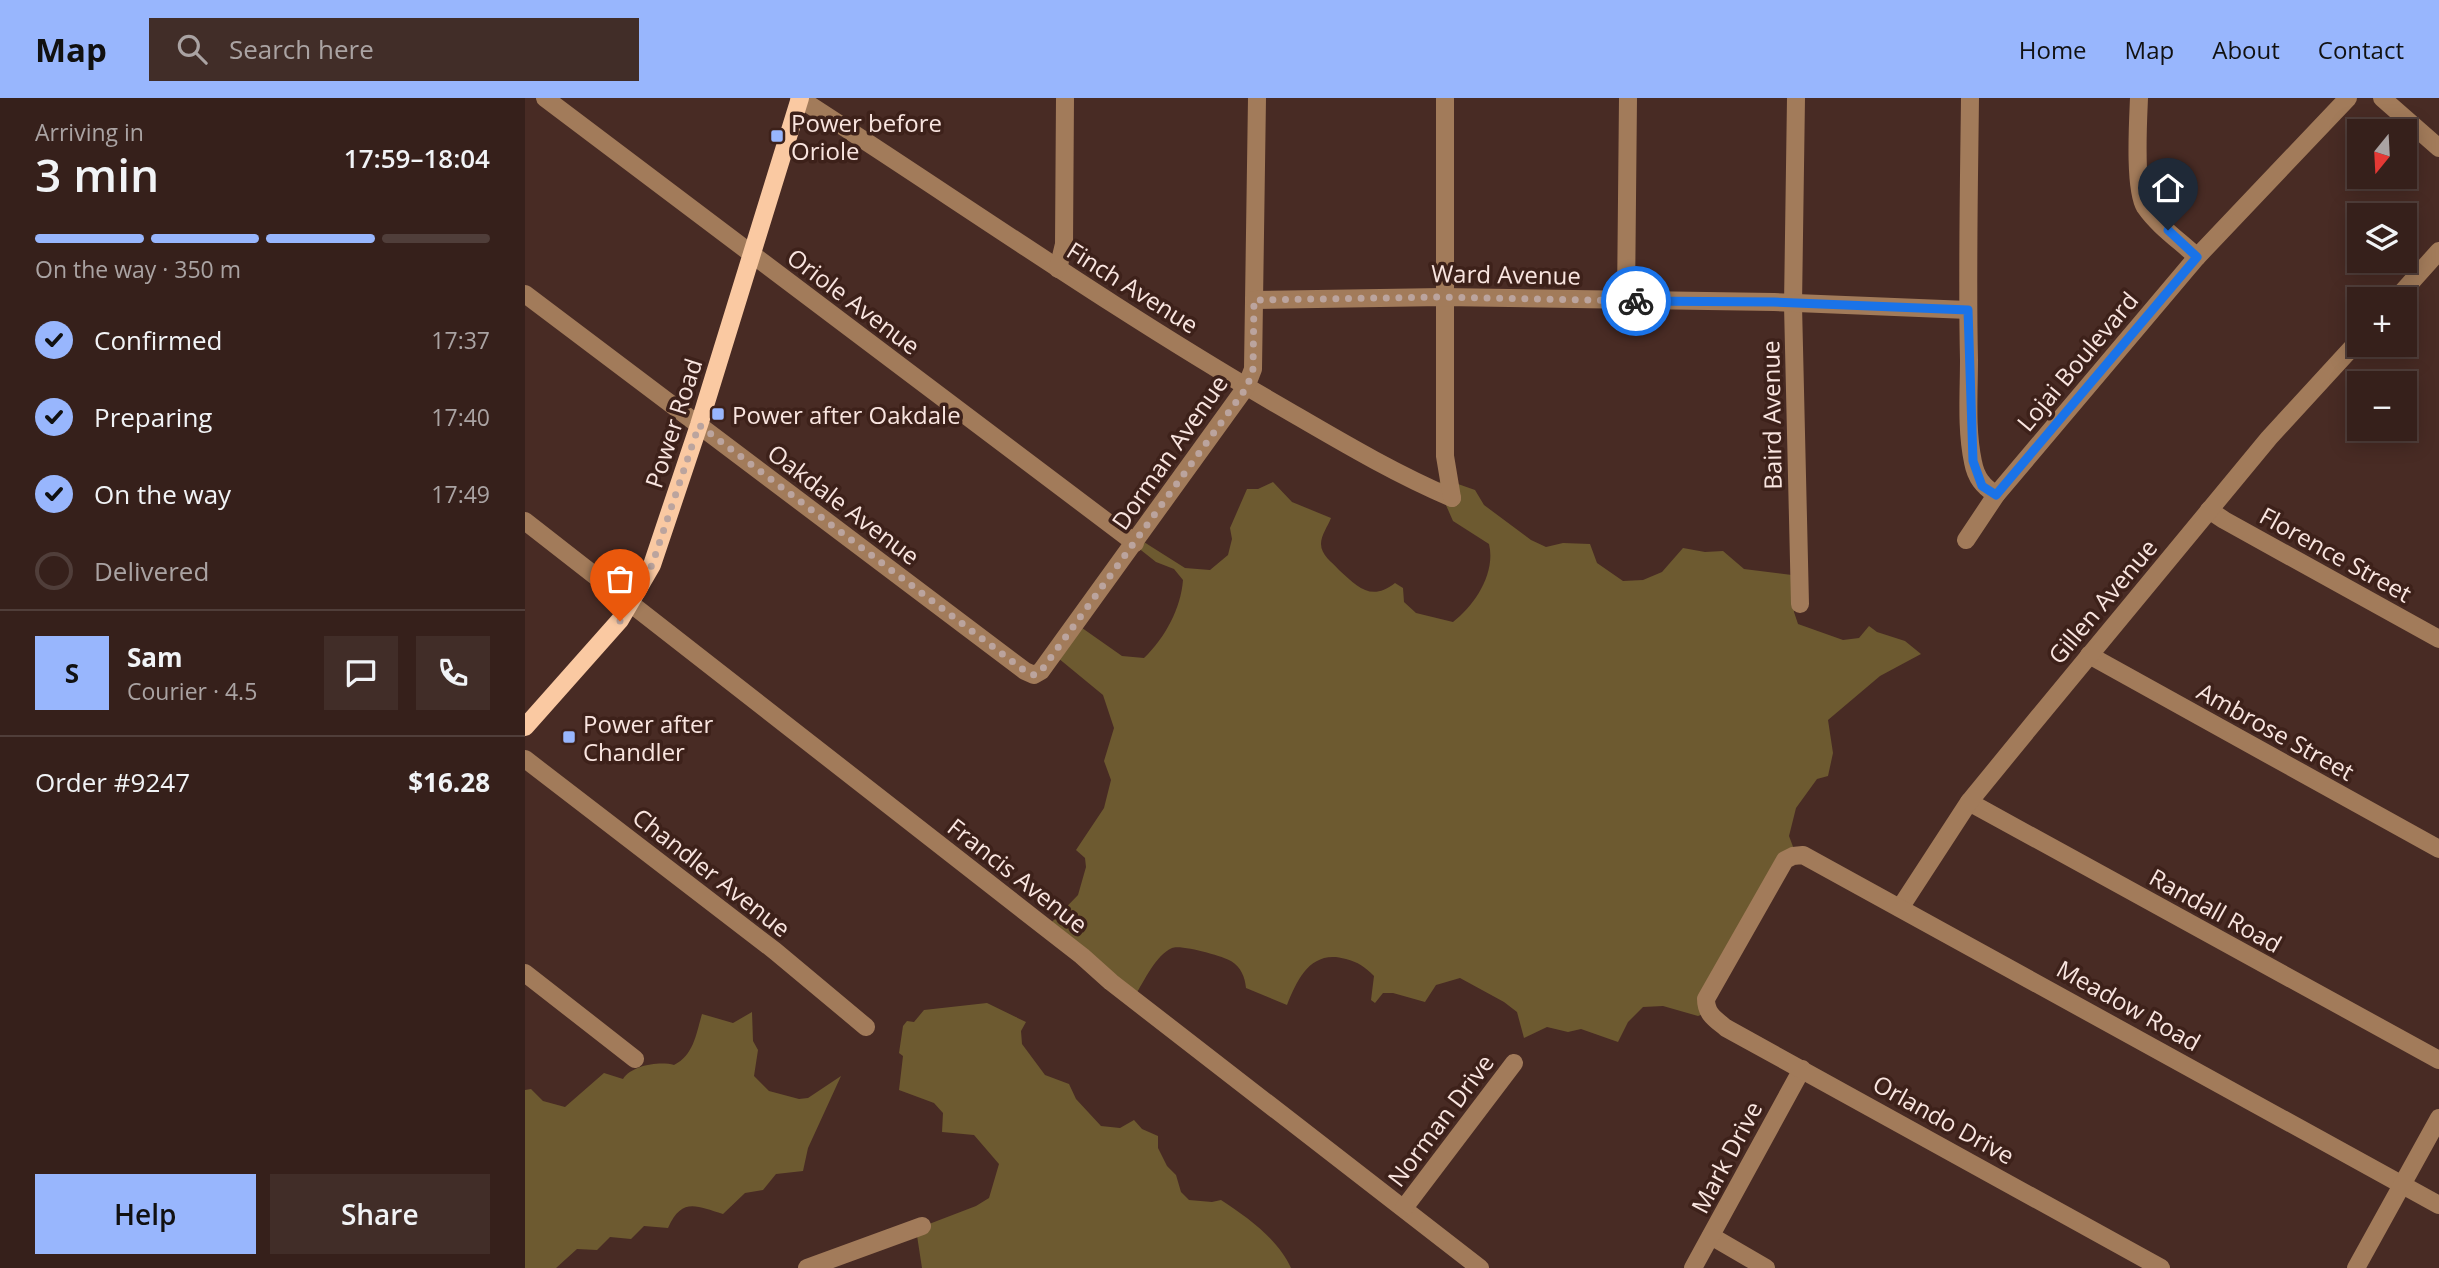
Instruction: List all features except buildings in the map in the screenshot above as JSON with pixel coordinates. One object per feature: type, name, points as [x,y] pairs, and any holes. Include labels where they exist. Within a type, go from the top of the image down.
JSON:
[{"type":"main road","name":"Power Road","points":[[525,727],[620,621],[652,565],[699,425],[800,98]]},
{"type":"street","name":"Oriole Avenue","points":[[545,98],[1135,543]]},
{"type":"street","name":"Finch Avenue","points":[[800,98],[1058,269],[1247,387],[1407,479],[1451,498],[1445,456],[1443,297]]},
{"type":"street","points":[[1058,269],[1064,244],[1065,98]]},
{"type":"street","name":"Dorman Avenue","points":[[1034,675],[1041,671],[1247,387],[1253,369],[1257,98]]},
{"type":"street","points":[[1443,297],[1445,98]]},
{"type":"street","points":[[1626,300],[1628,98]]},
{"type":"street","name":"Baird Avenue","points":[[1796,98],[1793,304],[1800,604]]},
{"type":"street","points":[[1970,98],[1968,310],[1973,461],[1982,486],[1996,495]]},
{"type":"street","points":[[2139,98],[2139,189],[2144,205],[2197,257]]},
{"type":"street","name":"Lojai Boulevard","points":[[1966,540],[1996,495],[2197,257],[2348,98]]},
{"type":"street","points":[[2382,98],[2439,148]]},
{"type":"street","points":[[2407,287],[2439,251]]},
{"type":"street","name":"Oakdale Avenue","points":[[525,294],[1025,671],[1034,675]]},
{"type":"street","name":"Ward Avenue","points":[[1254,300],[1443,297],[1774,302],[1968,310]]},
{"type":"street","name":"Gillen Avenue","points":[[1900,908],[1969,803],[2269,438],[2347,353]]},
{"type":"street","name":"Florence Street","points":[[2209,510],[2439,639]]},
{"type":"street","name":"Francis Avenue","points":[[525,521],[1480,1268]]},
{"type":"street","name":"Ambrose Street","points":[[2089,655],[2439,849]]},
{"type":"street","name":"Chandler Avenue","points":[[525,759],[775,951],[866,1027]]},
{"type":"street","name":"Randall Road","points":[[1969,803],[2439,1060]]},
{"type":"street","name":"Meadow Road","points":[[1706,1009],[1706,999],[1785,860],[1803,855],[2439,1205]]},
{"type":"street","points":[[525,973],[635,1059]]},
{"type":"street","name":"Orlando Drive","points":[[1706,1009],[1725,1028],[2161,1268]]},
{"type":"street","name":"Norman Drive","points":[[1404,1208],[1514,1063]]},
{"type":"street","name":"Mark Drive","points":[[1693,1268],[1801,1069]]},
{"type":"street","points":[[2356,1268],[2439,1118]]},
{"type":"street","points":[[807,1268],[922,1226]]},
{"type":"street","points":[[1711,1236],[1766,1268]]},
{"type":"shaded area","points":[[1441,478],[1475,490],[1484,505],[1531,540],[1546,547],[1563,543],[1590,544],[1597,563],[1623,581],[1643,580],[1662,572],[1683,548],[1705,552],[1723,551],[1744,569],[1792,575],[1794,612],[1798,624],[1843,640],[1859,638],[1869,626],[1877,632],[1905,641],[1921,654],[1880,676],[1828,720],[1833,753],[1828,776],[1817,779],[1796,808],[1789,836],[1795,852],[1706,1013],[1698,1016],[1663,1006],[1643,1007],[1628,1022],[1618,1042],[1581,1029],[1568,1032],[1547,1027],[1524,1038],[1517,1012],[1460,978],[1436,985],[1425,1002],[1383,993],[1375,1003],[1371,1000],[1374,976],[1368,970],[1346,959],[1324,958],[1308,968],[1287,1005],[1246,988],[1242,973],[1231,961],[1202,951],[1177,947],[1166,951],[1156,962],[1135,996],[1048,926],[1078,895],[1086,867],[1085,858],[1076,850],[1104,808],[1111,780],[1104,761],[1114,728],[1103,695],[1052,653],[1075,623],[1122,656],[1144,658],[1171,622],[1183,580],[1174,569],[1156,562],[1132,543],[1136,537],[1185,568],[1210,570],[1228,555],[1232,539],[1230,528],[1247,489],[1258,489],[1273,482],[1292,502],[1331,518],[1322,537],[1321,548],[1327,558],[1352,582],[1372,592],[1386,589],[1395,583],[1403,588],[1404,602],[1416,613],[1453,622],[1469,607],[1482,587],[1490,555],[1489,544],[1453,521],[1438,487]]},
{"type":"shaded area","points":[[987,1003],[1026,1022],[1021,1031],[1022,1044],[1045,1075],[1069,1084],[1076,1099],[1101,1126],[1120,1128],[1134,1120],[1142,1129],[1158,1136],[1158,1148],[1167,1166],[1176,1175],[1181,1192],[1189,1200],[1221,1200],[1270,1238],[1291,1268],[922,1268],[916,1229],[976,1206],[989,1198],[999,1164],[974,1135],[942,1132],[943,1113],[934,1103],[899,1090],[903,1056],[899,1053],[903,1026],[907,1021],[914,1022],[924,1010]]},
{"type":"shaded area","points":[[752,1012],[753,1041],[758,1050],[754,1076],[769,1091],[799,1099],[808,1098],[841,1076],[808,1148],[803,1171],[776,1174],[763,1190],[745,1193],[723,1214],[691,1206],[679,1212],[668,1228],[644,1226],[631,1239],[610,1237],[597,1250],[577,1249],[556,1268],[525,1268],[525,1090],[531,1089],[543,1101],[565,1107],[604,1073],[623,1079],[639,1067],[654,1064],[674,1065],[681,1061],[690,1050],[702,1014],[733,1023]]},
{"type":"way so far","points":[[620,621],[652,565],[699,425],[1025,671],[1034,675],[1041,671],[1247,387],[1253,369],[1254,300],[1443,297],[1636,301]]},
{"type":"place","name":"Power before Oriole","points":[[777,136]]},
{"type":"place","name":"Power after Oakdale","points":[[718,414]]},
{"type":"place","name":"Power after Chandler","points":[[569,737]]},
{"type":"route","points":[[1636,301],[1774,302],[1968,310],[1970,434],[1973,461],[1982,486],[1996,495],[2197,257],[2168,230]]}]
